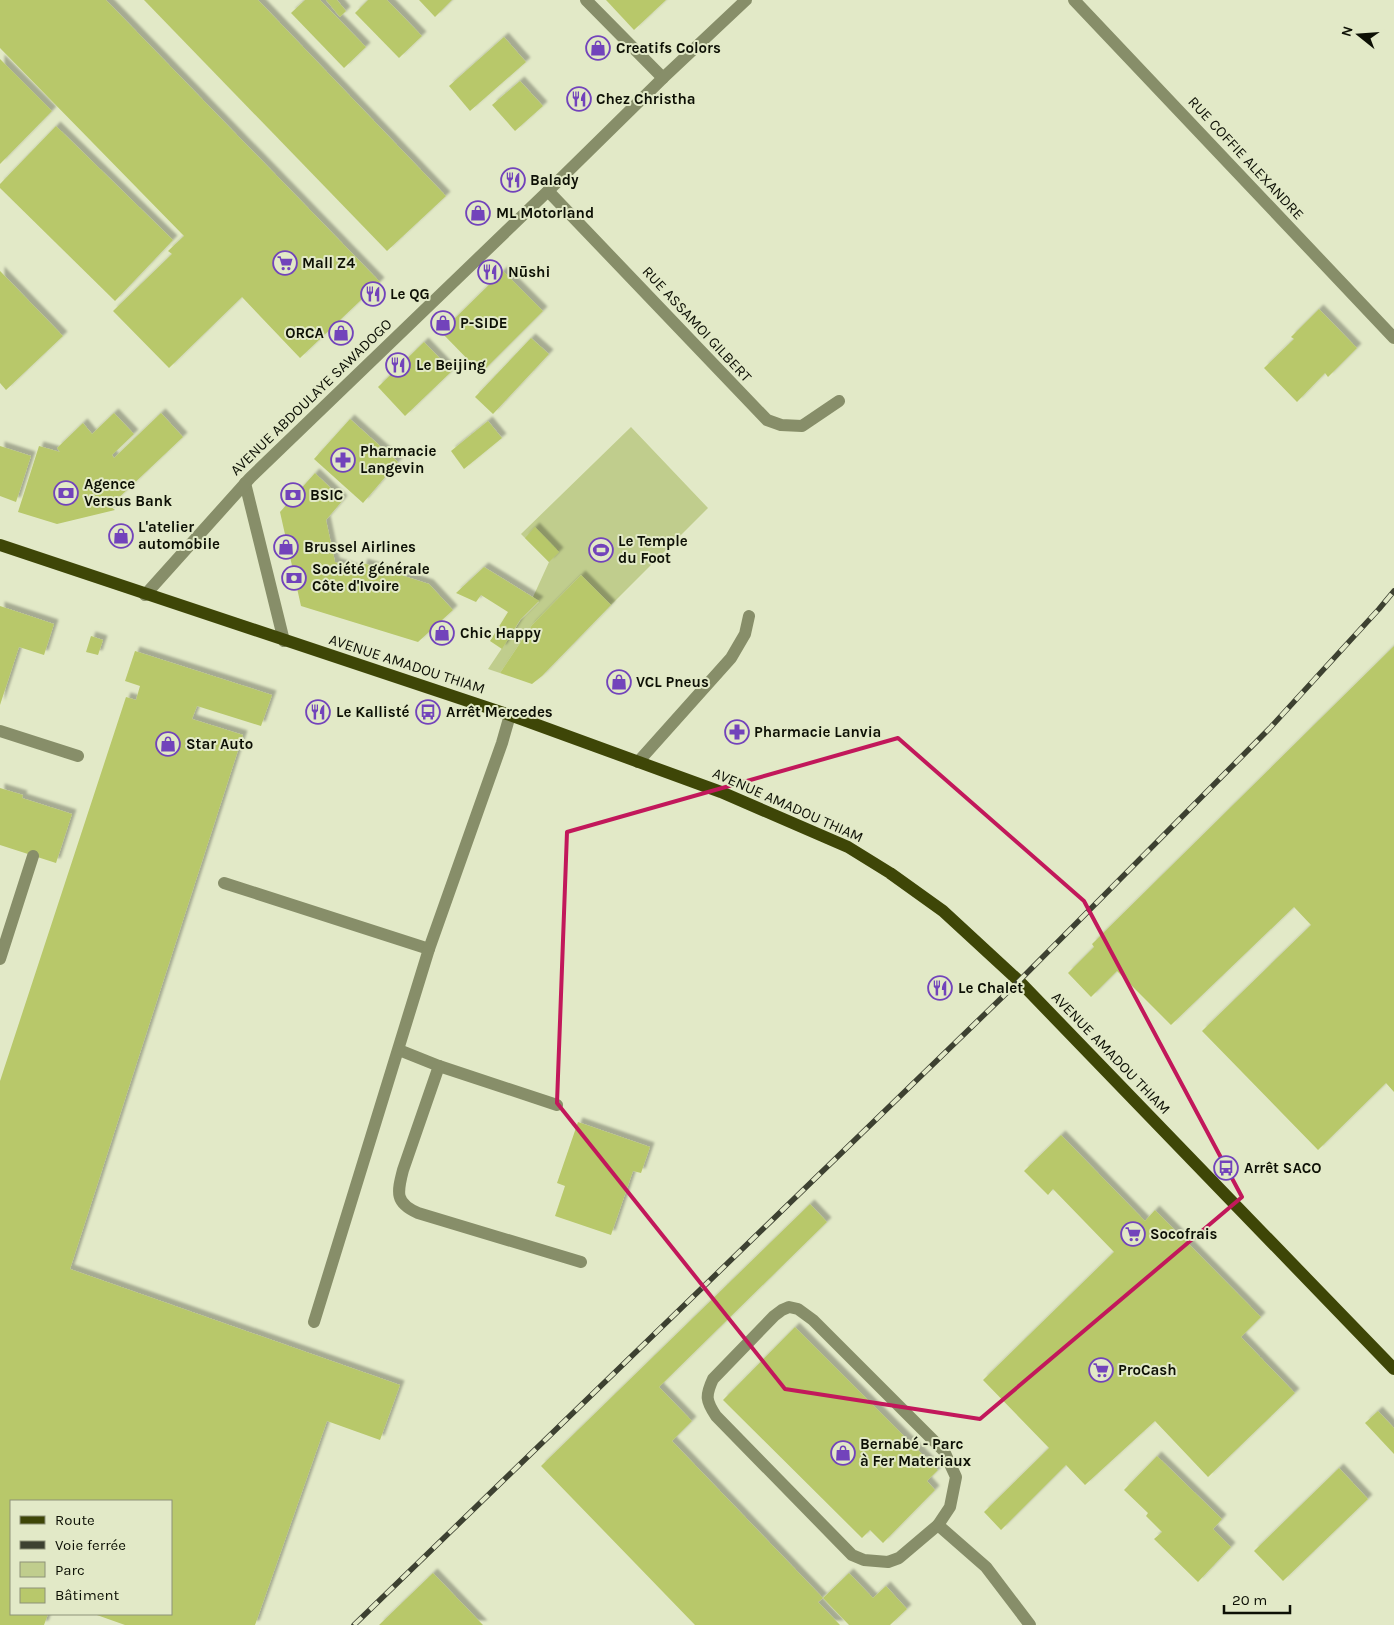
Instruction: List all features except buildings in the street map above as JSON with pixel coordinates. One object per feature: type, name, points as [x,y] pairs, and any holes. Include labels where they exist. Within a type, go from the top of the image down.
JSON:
[{"type":"main road","name":"AVENUE AMADOU THIAM","points":[[0,545],[145,595],[510,715],[747,802],[848,847],[890,873],[943,911],[1019,981],[1394,1369]]},
{"type":"street","points":[[586,0],[663,78]]},
{"type":"street","name":"AVENUE ABDOULAYE SAWADOGO","points":[[145,595],[245,483],[746,0]]},
{"type":"street","name":"RUE COFFIE ALEXANDRE","points":[[1074,0],[1394,338]]},
{"type":"street","name":"RUE ASSAMOI GILBERT","points":[[548,191],[767,420],[782,425],[802,426],[839,401]]},
{"type":"street","points":[[245,483],[284,641]]},
{"type":"street","points":[[638,762],[731,658],[745,634],[749,616]]},
{"type":"street","points":[[314,1322],[429,949],[502,743],[510,715]]},
{"type":"street","points":[[0,731],[78,756]]},
{"type":"street","points":[[0,959],[34,856]]},
{"type":"street","points":[[224,883],[429,949]]},
{"type":"street","points":[[398,1050],[439,1066],[557,1105]]},
{"type":"street","points":[[439,1066],[399,1186],[399,1197],[406,1207],[418,1213],[581,1262]]},
{"type":"street","points":[[789,1308],[798,1309],[813,1320],[944,1451],[956,1477],[950,1507],[938,1525],[899,1558],[888,1562],[864,1560],[852,1555],[716,1416],[708,1404],[707,1392],[713,1379],[774,1316],[782,1310],[789,1308]]},
{"type":"street","points":[[938,1525],[986,1567],[1030,1625]]},
{"type":"highlighted area","points":[[898,738],[1084,901],[1242,1197],[980,1419],[785,1389],[557,1103],[567,832]]},
{"type":"green space","name":"Le Temple du Foot","points":[[631,427],[708,508],[611,605],[581,575],[532,625],[500,673],[488,669],[521,620],[539,602],[533,597],[549,562],[521,534]]},
{"type":"railway","points":[[354,1625],[1019,981],[1270,728],[1394,591]]},
{"type":"place","name":"Creatifs Colors","points":[[598,48]]},
{"type":"place","name":"Chez Christha","points":[[579,99]]},
{"type":"place","name":"Balady","points":[[513,180]]},
{"type":"place","name":"ML Motorland","points":[[478,213]]},
{"type":"place","name":"Mall Z4","points":[[285,263]]},
{"type":"place","name":"Nūshi","points":[[490,272]]},
{"type":"place","name":"Le QG","points":[[373,294]]},
{"type":"place","name":"P-SIDE","points":[[443,323]]},
{"type":"place","name":"ORCA","points":[[341,333]]},
{"type":"place","name":"Le Beijing","points":[[398,365]]},
{"type":"place","name":"Pharmacie Langevin","points":[[343,460]]},
{"type":"place","name":"Agence Versus Bank","points":[[66,493]]},
{"type":"place","name":"BSIC","points":[[293,495]]},
{"type":"place","name":"L'atelier automobile","points":[[121,536]]},
{"type":"place","name":"Brussel Airlines","points":[[286,547]]},
{"type":"place","name":"Le Temple du Foot","points":[[601,550]]},
{"type":"place","name":"Société générale Côte d'Ivoire","points":[[294,578]]},
{"type":"place","name":"Chic Happy","points":[[442,633]]},
{"type":"place","name":"VCL Pneus","points":[[619,682]]},
{"type":"place","name":"Le Kallisté","points":[[318,712]]},
{"type":"place","name":"Arrêt Mercedes","points":[[428,712]]},
{"type":"place","name":"Pharmacie Lanvia","points":[[737,732]]},
{"type":"place","name":"Star Auto","points":[[168,744]]},
{"type":"place","name":"Le Chalet","points":[[940,988]]},
{"type":"place","name":"Arrêt SACO","points":[[1226,1168]]},
{"type":"place","name":"Socofrais","points":[[1133,1234]]},
{"type":"place","name":"ProCash","points":[[1101,1370]]},
{"type":"place","name":"Bernabé - Parc à Fer Materiaux","points":[[843,1453]]}]
